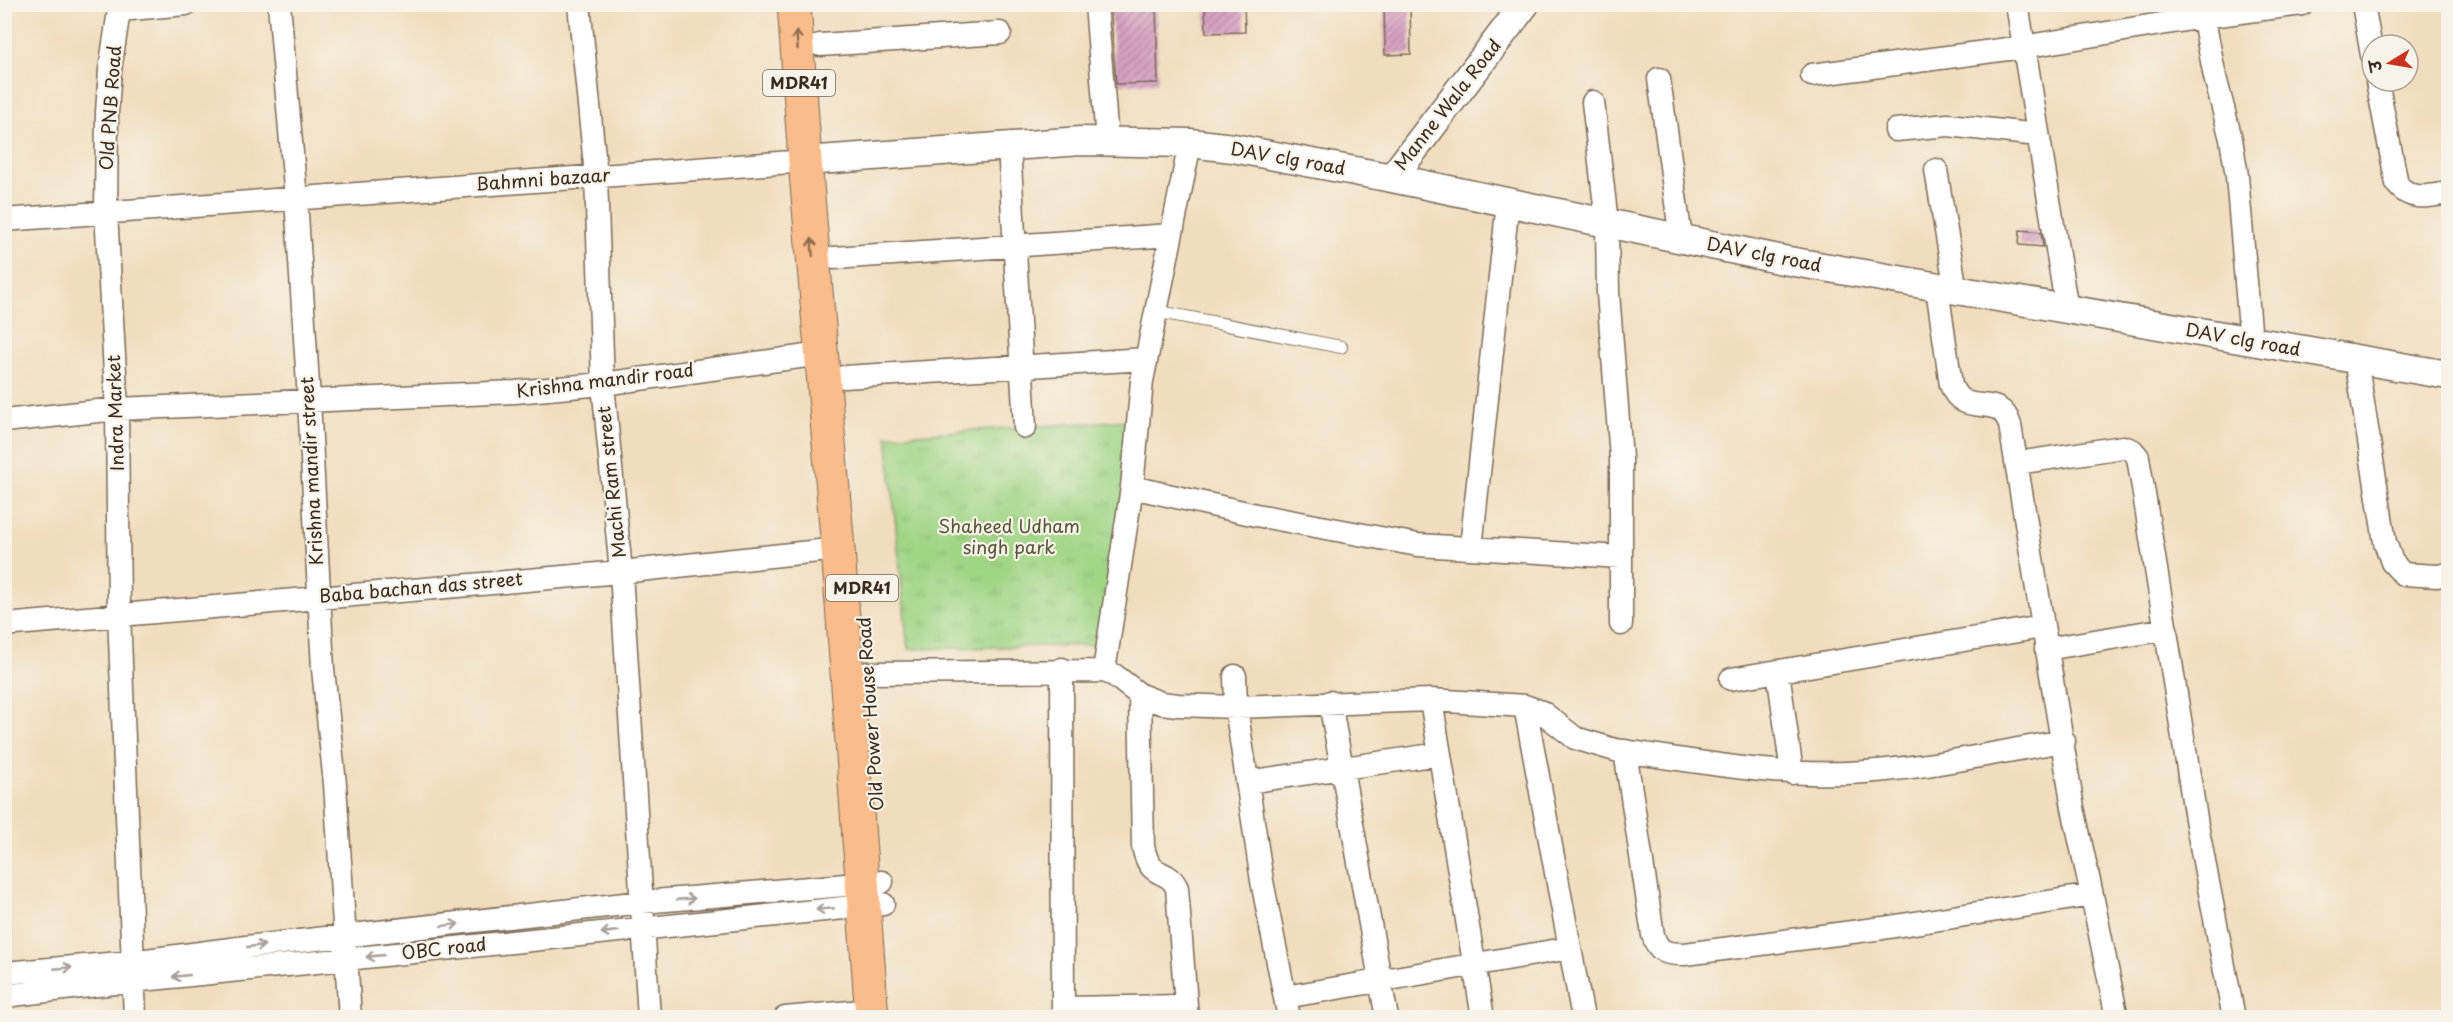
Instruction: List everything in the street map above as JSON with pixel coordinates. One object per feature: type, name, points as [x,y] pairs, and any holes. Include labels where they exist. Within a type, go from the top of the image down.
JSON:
[{"type":"highway","name":"MDR41","points":[[794,4],[816,160]]},
{"type":"highway","name":"MDR41","points":[[816,160],[820,45],[817,4]]},
{"type":"highway","name":"Old Power House Road","points":[[816,160],[834,258],[868,673],[873,894],[879,1015]]},
{"type":"highway","name":"Old Power House Road","points":[[816,160],[821,354],[873,894]]},
{"type":"street","points":[[120,7],[186,4]]},
{"type":"street","name":"Krishna mandir street","points":[[279,4],[296,199],[323,669],[335,784],[350,1017]]},
{"type":"street","name":"Machi Ram street","points":[[579,4],[596,176],[603,384],[621,572],[650,1017]]},
{"type":"street","points":[[1094,141],[1096,4]]},
{"type":"street","name":"Manne Wala Road","points":[[1392,178],[1526,4]]},
{"type":"street","points":[[2017,4],[2067,310]]},
{"type":"street","points":[[1812,75],[2023,48],[2202,11],[2302,4]]},
{"type":"street","points":[[2363,4],[2368,33]]},
{"type":"street","name":"Old PNB Road","points":[[106,212],[106,112],[120,7]]},
{"type":"street","points":[[2202,11],[2208,47],[2225,108],[2234,158],[2242,215],[2251,341]]},
{"type":"street","points":[[820,45],[1000,33]]},
{"type":"street","points":[[1659,79],[1681,238]]},
{"type":"street","points":[[2379,93],[2397,184],[2411,197],[2448,193]]},
{"type":"street","points":[[1593,102],[1607,223],[1609,304],[1621,468],[1621,624]]},
{"type":"street","points":[[1896,130],[1948,125],[2038,135]]},
{"type":"street","name":"Bahmni bazaar","points":[[4,220],[1094,141]]},
{"type":"street","name":"DAV clg road","points":[[1094,141],[1190,143],[1233,148],[1392,178],[1783,260],[2448,375]]},
{"type":"street","points":[[1104,671],[1132,487],[1137,412],[1155,311],[1190,143]]},
{"type":"street","points":[[1009,146],[1025,427]]},
{"type":"street","points":[[1936,170],[1951,385],[1954,395],[1965,402],[1998,408],[2004,412],[2010,425],[2042,627],[2064,741],[2073,808],[2117,1017]]},
{"type":"street","points":[[1472,548],[1508,202]]},
{"type":"street","name":"Indra Market","points":[[106,212],[117,409],[119,613],[135,1017]]},
{"type":"street","points":[[834,258],[1171,235]]},
{"type":"street","name":"Krishna mandir road","points":[[4,421],[117,409],[515,392],[603,384],[821,354]]},
{"type":"street","points":[[844,377],[1146,359]]},
{"type":"street","points":[[2356,359],[2385,542],[2392,562],[2403,574],[2437,576],[2448,574]]},
{"type":"street","points":[[2017,463],[2123,447],[2132,450],[2141,467],[2197,825],[2234,1017]]},
{"type":"street","points":[[1132,487],[1256,515],[1418,545],[1621,557]]},
{"type":"street","name":"Baba bachan das street","points":[[4,625],[119,613],[621,572],[838,549]]},
{"type":"street","points":[[1731,679],[2042,627]]},
{"type":"street","points":[[2046,650],[2166,629]]},
{"type":"street","points":[[1062,669],[1063,1013],[1186,1012],[1177,888],[1170,878],[1148,865],[1143,846],[1140,695]]},
{"type":"street","points":[[868,673],[1062,669],[1104,671],[1114,675],[1140,695],[1161,703],[1236,707],[1431,700],[1525,706],[1542,712],[1575,738],[1590,744],[1625,751],[1792,772],[1847,773],[1899,768],[2064,741]]},
{"type":"street","points":[[1778,671],[1792,772]]},
{"type":"street","points":[[1234,676],[1236,707],[1262,881],[1287,1007],[1381,982],[1570,948]]},
{"type":"street","points":[[1431,700],[1483,1017]]},
{"type":"street","points":[[1330,702],[1387,1017]]},
{"type":"street","points":[[1525,706],[1583,1017]]},
{"type":"street","points":[[1625,751],[1653,935],[1656,945],[1662,952],[1685,954],[1883,928],[2092,895]]},
{"type":"street","points":[[1247,782],[1440,754]]},
{"type":"street","name":"OBC road","points":[[4,996],[132,972],[345,948],[642,902],[873,894]]},
{"type":"street","name":"OBC road","points":[[345,948],[644,928],[873,894]]},
{"type":"street","name":"OBC road","points":[[4,973],[132,972]]},
{"type":"street","points":[[785,1017],[879,1015]]},
{"type":"lane","points":[[1155,311],[1341,347]]},
{"type":"green space","name":"Shaheed Udham singh park","points":[[1146,419],[1099,645],[908,649],[887,436]]},
{"type":"building","points":[[1110,4],[1156,4],[1158,83],[1116,84]]},
{"type":"building","points":[[1205,4],[1244,4],[1245,32],[1206,33]]},
{"type":"building","points":[[1384,4],[1410,4],[1411,54],[1385,55]]},
{"type":"building","points":[[2020,230],[2041,232],[2043,247],[2019,245]]}]
